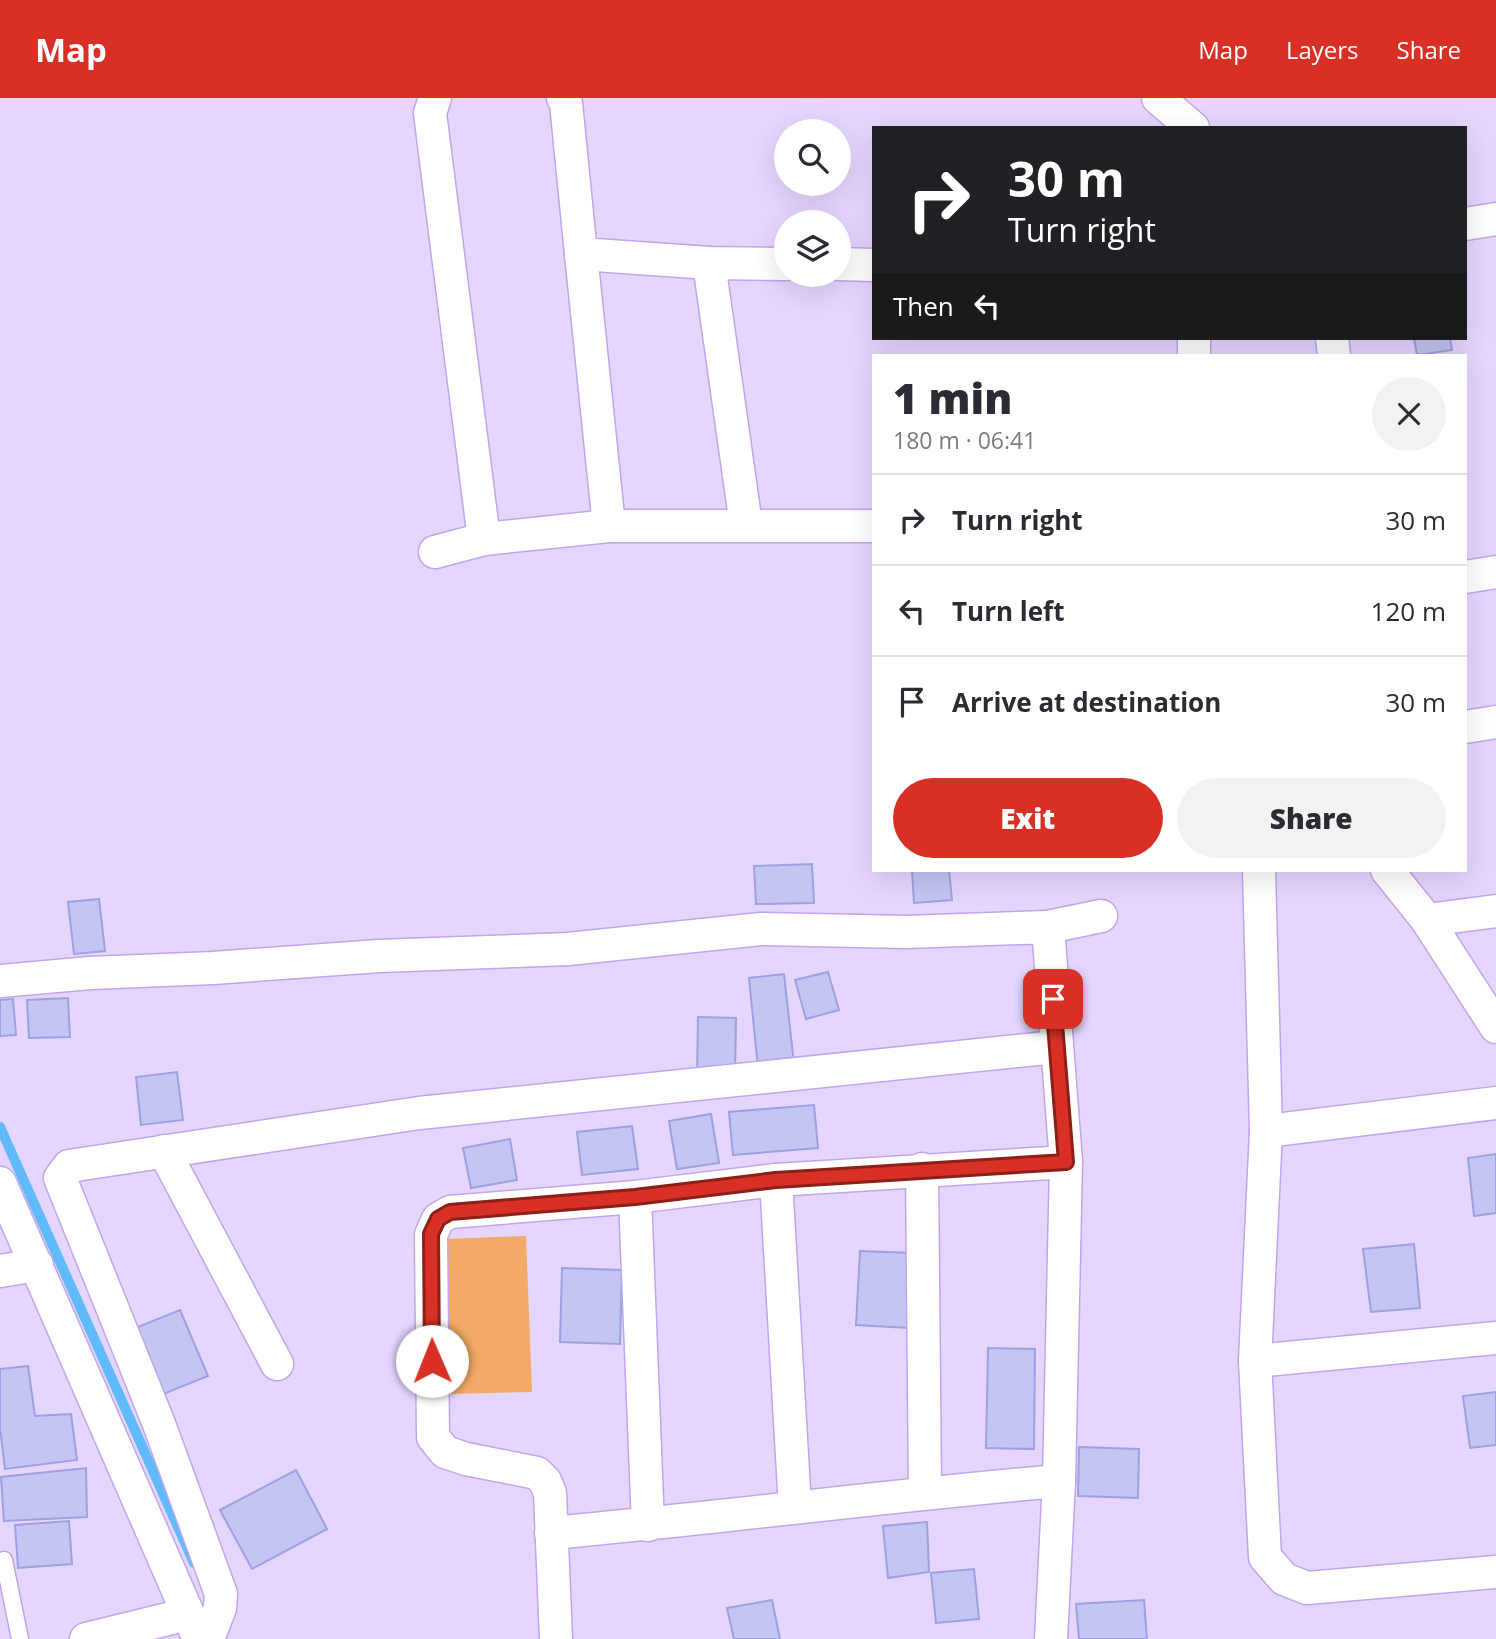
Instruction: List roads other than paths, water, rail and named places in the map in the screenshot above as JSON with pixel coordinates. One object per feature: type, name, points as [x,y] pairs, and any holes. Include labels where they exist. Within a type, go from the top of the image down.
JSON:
[{"type":"street","points":[[435,98],[430,113],[484,539]]},
{"type":"street","points":[[564,98],[609,526]]},
{"type":"street","points":[[1158,98],[1191,126]]},
{"type":"street","points":[[1467,223],[1496,219]]},
{"type":"street","points":[[581,254],[709,263],[774,264]]},
{"type":"street","points":[[709,263],[746,525]]},
{"type":"street","points":[[851,264],[872,265]]},
{"type":"street","points":[[435,552],[484,539],[609,526],[872,526]]},
{"type":"street","points":[[1467,577],[1496,572]]},
{"type":"street","points":[[1467,727],[1496,722]]},
{"type":"street","points":[[1259,872],[1266,1131],[1255,1361],[1265,1557],[1284,1579],[1307,1588],[1496,1572]]},
{"type":"street","points":[[1389,872],[1427,920],[1496,1027]]},
{"type":"street","points":[[1427,920],[1496,911]]},
{"type":"street","points":[[0,981],[90,972],[568,949],[761,929],[906,932],[1048,927],[1101,916]]},
{"type":"street","points":[[1048,927],[1066,1162],[1059,1480],[1051,1639]]},
{"type":"street","points":[[208,1639],[220,1608],[221,1594],[159,1424],[60,1178],[69,1166],[419,1113],[1056,1047]]},
{"type":"street","points":[[1266,1131],[1496,1103]]},
{"type":"street","points":[[164,1151],[277,1364]]},
{"type":"street","points":[[556,1639],[550,1493],[545,1481],[537,1473],[444,1452],[433,1437],[431,1234],[438,1219],[450,1212],[635,1197],[776,1180],[1066,1162]]},
{"type":"street","points":[[922,1170],[925,1492]]},
{"type":"street","points":[[776,1180],[796,1507]]},
{"type":"street","points":[[0,1183],[193,1627],[86,1639]]},
{"type":"street","points":[[635,1197],[648,1525]]},
{"type":"street","points":[[0,1271],[37,1265]]},
{"type":"street","points":[[1255,1361],[1496,1338]]},
{"type":"street","points":[[551,1533],[648,1525],[925,1492],[1059,1480]]},
{"type":"lane","points":[[4,1560],[20,1639]]},
{"type":"waterway","points":[[0,1127],[194,1563]]}]
